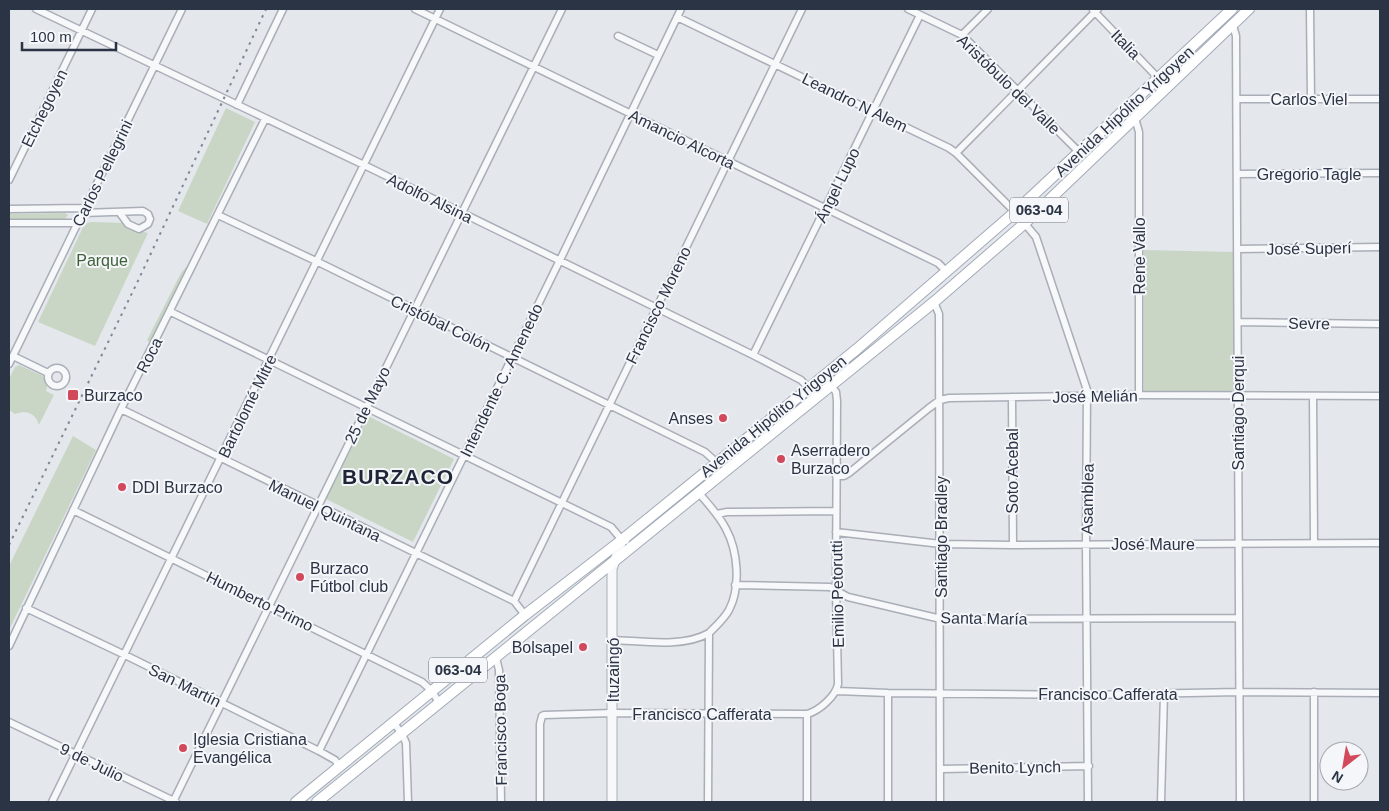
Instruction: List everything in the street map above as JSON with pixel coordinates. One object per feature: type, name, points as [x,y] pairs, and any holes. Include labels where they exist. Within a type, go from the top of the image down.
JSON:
[{"type":"main road","name":"Avenida Hipólito Yrigoyen","points":[[296,802],[525,615],[622,540],[948,272],[1015,212],[1232,9]]},
{"type":"main road","name":"Avenida Hipólito Yrigoyen","points":[[317,802],[934,302],[1025,223],[1249,9]]},
{"type":"street","name":"Adolfo Alsina","points":[[36,9],[364,165],[753,355],[801,380],[817,397]]},
{"type":"street","name":"Etchegoyen","points":[[9,180],[92,9]]},
{"type":"street","name":"Carlos Pellegrini","points":[[9,364],[182,9]]},
{"type":"street","points":[[237,105],[283,9]]},
{"type":"street","name":"Amancio Alcorta","points":[[415,9],[938,264],[948,272]]},
{"type":"street","name":"Bartolomé Mitre","points":[[52,802],[173,559],[440,9]]},
{"type":"street","name":"25 de Mayo","points":[[175,802],[222,702],[562,9]]},
{"type":"street","name":"Intendente C. Amenedo","points":[[319,751],[511,358],[560,262],[681,9]]},
{"type":"street","name":"Francisco Moreno","points":[[514,601],[802,9]]},
{"type":"street","name":"Aristóbulo del Valle","points":[[908,9],[962,35],[1079,152]]},
{"type":"street","points":[[962,35],[988,9]]},
{"type":"street","points":[[1310,9],[1311,99]]},
{"type":"street","points":[[956,153],[1095,10]]},
{"type":"street","name":"Italia","points":[[1095,10],[1159,78]]},
{"type":"street","name":"Ángel Lupo","points":[[753,355],[920,15]]},
{"type":"street","name":"Leandro N Alem","points":[[678,16],[956,153],[1015,212]]},
{"type":"street","name":"Santiago Derqui","points":[[1233,25],[1236,36],[1238,174],[1237,396],[1240,802]]},
{"type":"street","points":[[618,36],[658,55]]},
{"type":"street","name":"Carlos Viel","points":[[1237,99],[1380,99]]},
{"type":"street","name":"Rene Vallo","points":[[1135,118],[1139,132],[1139,396]]},
{"type":"street","name":"Roca","points":[[9,646],[121,409],[171,312],[265,119]]},
{"type":"street","name":"Gregorio Tagle","points":[[1238,174],[1380,173]]},
{"type":"street","points":[[9,209],[120,213]]},
{"type":"street","name":"Asamblea","points":[[1015,212],[1036,237],[1088,396],[1086,544],[1088,802]]},
{"type":"street","name":"Cristóbal Colón","points":[[218,216],[318,262],[610,405],[705,452],[716,462]]},
{"type":"street","points":[[9,223],[78,222]]},
{"type":"street","name":"José Superí","points":[[1238,249],[1380,247]]},
{"type":"street","name":"Santiago Bradley","points":[[934,302],[939,314],[941,544],[940,802]]},
{"type":"street","points":[[171,312],[463,456],[562,502],[611,527],[622,540],[634,545]]},
{"type":"street","name":"Sevre","points":[[1238,322],[1380,324]]},
{"type":"street","points":[[13,356],[48,373]]},
{"type":"street","name":"Emilio Petorutti","points":[[823,375],[836,392],[837,401],[837,691]]},
{"type":"street","name":"José Melián","points":[[940,400],[949,398],[1088,396],[1380,396]]},
{"type":"street","points":[[1313,396],[1314,542]]},
{"type":"street","name":"Soto Acebal","points":[[1012,397],[1012,545]]},
{"type":"street","points":[[836,476],[844,476],[849,473],[940,400]]},
{"type":"street","name":"Manuel Quintana","points":[[121,409],[514,601],[525,615]]},
{"type":"street","points":[[612,640],[682,642],[701,638],[709,633],[729,611],[734,597],[736,570],[733,548],[728,532],[717,514],[698,492]]},
{"type":"street","name":"Humberto Primo","points":[[73,510],[422,682],[432,691],[439,703]]},
{"type":"street","points":[[717,514],[727,512],[836,511]]},
{"type":"street","name":"José Maure","points":[[836,532],[941,544],[1380,543]]},
{"type":"street","name":"Ituzaingó","points":[[612,802],[613,562],[622,540]]},
{"type":"street","name":"Santa María","points":[[735,585],[826,586],[836,589],[848,597],[941,619],[1238,618]]},
{"type":"street","name":"San Martín","points":[[26,608],[319,751],[336,760],[340,767]]},
{"type":"street","points":[[708,802],[709,633]]},
{"type":"street","name":"Francisco Boga","points":[[496,658],[499,670],[501,802]]},
{"type":"street","points":[[807,802],[807,714],[812,713],[837,691]]},
{"type":"street","name":"Francisco Cafferata","points":[[837,691],[1087,695],[1239,692],[1380,693]]},
{"type":"street","points":[[1314,692],[1314,802]]},
{"type":"street","points":[[888,693],[888,802]]},
{"type":"street","points":[[1161,802],[1164,694]]},
{"type":"street","name":"Francisco Cafferata","points":[[540,802],[540,720],[542,716],[549,714],[613,713],[807,714]]},
{"type":"street","name":"9 de Julio","points":[[9,722],[175,802]]},
{"type":"street","points":[[394,723],[402,734],[407,748],[408,802]]},
{"type":"street","name":"Benito Lynch","points":[[940,768],[1088,766]]},
{"type":"green space","points":[[226,108],[255,122],[207,224],[178,211]]},
{"type":"green space","points":[[65,213],[68,215],[65,219],[9,219],[9,214]]},
{"type":"green space","name":"Parque","points":[[85,223],[124,223],[132,229],[148,233],[95,346],[38,322]]},
{"type":"green space","points":[[1144,250],[1234,252],[1234,389],[1229,393],[1144,392]]},
{"type":"green space","points":[[186,267],[188,269],[150,343],[147,340],[181,273]]},
{"type":"green space","points":[[19,365],[43,376],[47,386],[46,391],[54,395],[39,425],[30,413],[15,414],[9,410],[9,379],[15,367]]},
{"type":"green space","points":[[368,416],[454,459],[413,542],[326,499]]},
{"type":"green space","points":[[73,436],[96,450],[9,630],[9,566]]},
{"type":"railway","points":[[9,545],[136,285],[266,9]]},
{"type":"place","name":"Burzaco","points":[[73,395]]},
{"type":"place","name":"Anses","points":[[723,418]]},
{"type":"place","name":"Aserradero Burzaco","points":[[781,459]]},
{"type":"place","name":"DDI Burzaco","points":[[122,487]]},
{"type":"place","name":"Burzaco Fútbol club","points":[[300,577]]},
{"type":"place","name":"Bolsapel","points":[[583,647]]},
{"type":"place","name":"Iglesia Cristiana Evangélica","points":[[183,748]]},
{"type":"district","name":"BURZACO","points":[[398,477]]}]
